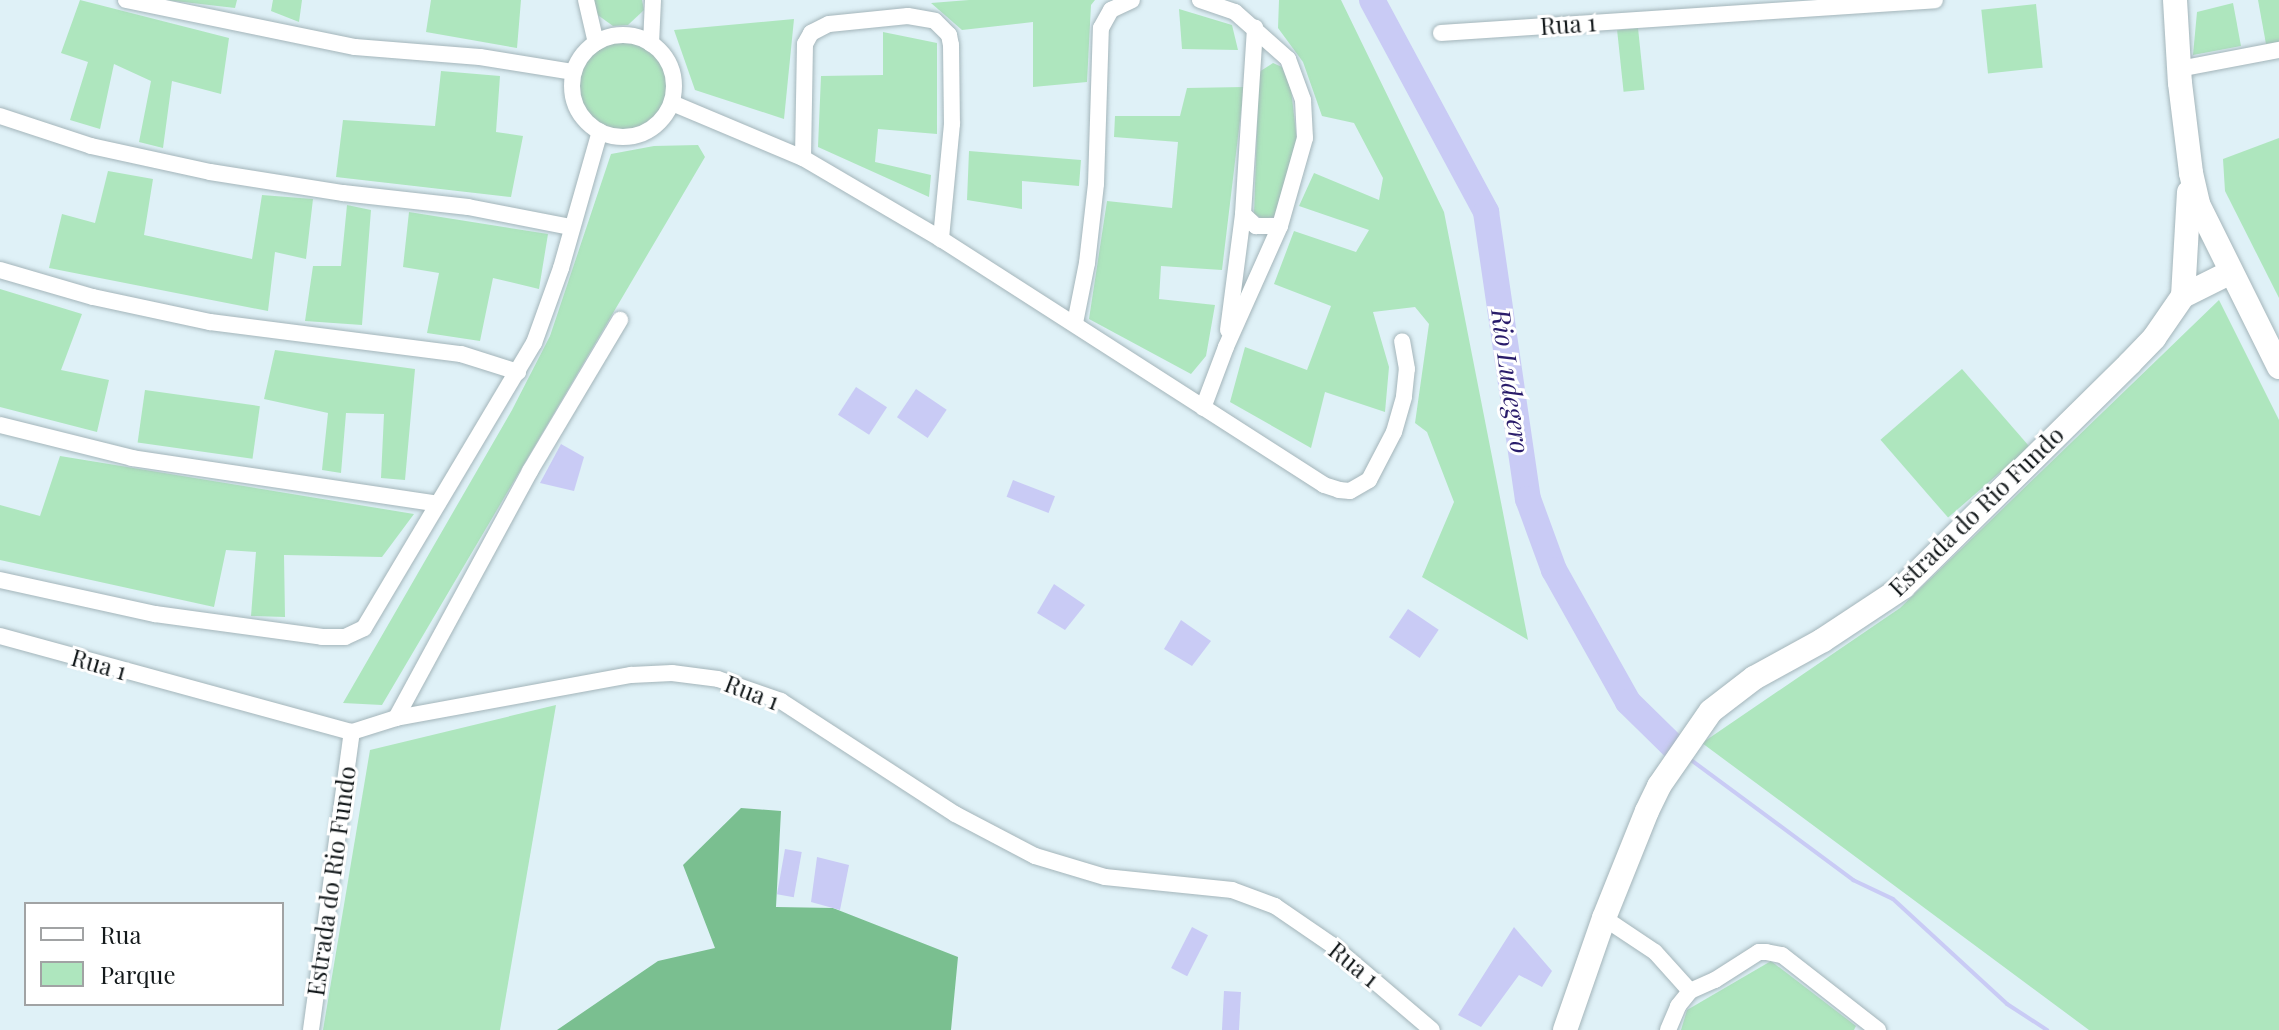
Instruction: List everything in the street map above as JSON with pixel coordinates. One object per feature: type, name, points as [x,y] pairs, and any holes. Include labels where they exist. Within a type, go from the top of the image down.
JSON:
[{"type":"street","points":[[126,0],[355,47],[480,57],[574,72]]},
{"type":"street","points":[[586,0],[596,43]]},
{"type":"street","points":[[651,44],[653,0]]},
{"type":"street","points":[[1075,323],[1087,263],[1096,184],[1101,28],[1111,10],[1132,0]]},
{"type":"street","points":[[1200,0],[1221,5],[1255,27],[1288,59],[1303,100],[1305,138],[1280,226],[1226,347],[1203,408]]},
{"type":"street","name":"Rua 1","points":[[1441,33],[1935,0]]},
{"type":"street","points":[[2175,0],[2191,173],[2206,225],[2279,367]]},
{"type":"street","points":[[803,158],[805,44],[811,33],[829,24],[908,16],[935,21],[949,35],[951,45],[951,140],[941,239]]},
{"type":"street","points":[[1226,347],[1243,214],[1255,27]]},
{"type":"street","points":[[624,35],[651,44],[664,55],[672,69],[672,103],[663,118],[634,136],[617,136],[600,131],[586,121],[576,106],[572,89],[574,72],[586,51],[596,43],[624,35]]},
{"type":"street","points":[[2179,69],[2279,50]]},
{"type":"street","points":[[1253,64],[1267,54],[1288,59]]},
{"type":"street","points":[[672,103],[803,158],[1075,323],[1324,485],[1350,491],[1369,480],[1394,432],[1404,396],[1407,369],[1402,341]]},
{"type":"street","points":[[0,116],[91,146],[210,172],[343,193],[468,207],[571,227]]},
{"type":"street","points":[[0,580],[155,614],[322,637],[345,637],[364,628],[374,616],[534,343],[600,131]]},
{"type":"street","points":[[2183,296],[2191,173]]},
{"type":"street","points":[[1243,214],[1256,226],[1280,226]]},
{"type":"street","points":[[0,270],[93,297],[210,322],[461,354],[518,372]]},
{"type":"street","name":"Estrada do Rio Fundo","points":[[1565,1030],[1604,918],[1647,811],[1688,742],[1711,711],[1736,691],[1823,640],[1903,587],[2130,363],[2154,338],[2183,296],[2229,273]]},
{"type":"street","points":[[396,718],[530,471],[620,320]]},
{"type":"street","points":[[0,425],[146,461],[438,504]]},
{"type":"street","name":"Rua 1","points":[[0,636],[352,732],[396,718],[631,675],[672,673],[718,679],[781,701],[955,814],[1035,856],[1105,877],[1232,890],[1275,906],[1332,945],[1432,1030]]},
{"type":"street","name":"Estrada do Rio Fundo","points":[[311,1030],[352,732]]},
{"type":"street","points":[[1604,918],[1655,952],[1690,991]]},
{"type":"street","points":[[1668,1030],[1678,1006],[1690,991],[1715,980],[1759,952],[1782,955],[1878,1030]]},
{"type":"green space","points":[[80,0],[229,38],[221,94],[172,81],[163,148],[139,142],[151,81],[114,64],[100,129],[70,120],[88,62],[61,53]]},
{"type":"green space","points":[[166,0],[237,0],[235,8]]},
{"type":"green space","points":[[273,0],[302,0],[299,22],[271,11]]},
{"type":"green space","points":[[431,0],[521,0],[517,48],[426,32]]},
{"type":"green space","points":[[593,0],[642,0],[644,10],[628,25],[613,26],[595,13]]},
{"type":"green space","points":[[1095,0],[1091,5],[1087,82],[1033,87],[1033,22],[962,30],[931,3]]},
{"type":"green space","points":[[1279,0],[1341,0],[1444,212],[1528,640],[1422,577],[1454,502],[1427,432],[1415,423],[1429,324],[1415,307],[1373,312],[1389,367],[1385,412],[1325,392],[1311,448],[1230,402],[1245,347],[1307,370],[1331,306],[1274,284],[1294,231],[1356,252],[1369,230],[1299,206],[1314,173],[1379,200],[1383,178],[1354,123],[1322,116],[1303,62],[1278,28]]},
{"type":"green space","points":[[2258,0],[2279,0],[2279,42],[2266,44]]},
{"type":"green space","points":[[2233,3],[2241,46],[2193,55],[2197,12]]},
{"type":"green space","points":[[2036,4],[2043,68],[1988,73],[1981,10]]},
{"type":"green space","points":[[1179,9],[1232,25],[1238,50],[1182,49]]},
{"type":"green space","points":[[794,19],[784,119],[695,90],[674,30]]},
{"type":"green space","points":[[1638,28],[1644,90],[1624,92],[1617,30]]},
{"type":"green space","points":[[883,32],[937,43],[937,134],[878,129],[875,162],[931,175],[929,197],[818,147],[821,76],[883,75]]},
{"type":"green space","points":[[623,41],[640,44],[655,54],[665,69],[668,86],[665,103],[655,118],[640,128],[623,131],[606,128],[591,118],[581,103],[578,86],[581,69],[591,54],[606,44]]},
{"type":"green space","points":[[1273,63],[1282,67],[1291,89],[1297,141],[1274,217],[1263,219],[1254,214],[1259,72]]},
{"type":"green space","points":[[441,71],[500,76],[496,132],[523,136],[511,197],[336,177],[343,120],[435,126]]},
{"type":"green space","points":[[1244,87],[1222,270],[1161,266],[1159,299],[1215,305],[1206,356],[1191,374],[1089,319],[1107,201],[1172,208],[1178,142],[1114,137],[1115,116],[1180,116],[1187,88]]},
{"type":"green space","points":[[2279,138],[2279,298],[2225,191],[2223,159]]},
{"type":"green space","points":[[698,145],[705,157],[382,705],[343,703],[512,410],[550,336],[611,154],[654,146]]},
{"type":"green space","points":[[969,151],[1081,160],[1079,186],[1022,181],[1022,209],[967,200]]},
{"type":"green space","points":[[108,171],[153,179],[144,235],[252,259],[262,195],[313,199],[306,259],[275,252],[268,311],[49,268],[62,214],[95,223]]},
{"type":"green space","points":[[347,205],[371,210],[362,325],[305,321],[313,266],[341,266]]},
{"type":"green space","points":[[409,212],[548,234],[539,289],[493,278],[480,341],[427,333],[439,273],[403,267]]},
{"type":"green space","points":[[0,289],[82,314],[61,370],[109,380],[97,432],[0,407]]},
{"type":"green space","points":[[2219,300],[2279,420],[2279,1030],[2089,1030],[1702,743],[1900,608]]},
{"type":"green space","points":[[275,350],[415,369],[405,480],[381,478],[384,414],[346,413],[341,473],[322,470],[328,413],[264,399]]},
{"type":"green space","points":[[1962,369],[2030,447],[1948,518],[1880,440]]},
{"type":"green space","points":[[145,390],[260,406],[252,459],[138,442]]},
{"type":"green space","points":[[60,456],[414,514],[382,557],[284,555],[285,617],[251,616],[256,552],[226,550],[214,607],[0,560],[0,505],[40,516]]},
{"type":"green space","points":[[556,705],[500,1030],[323,1030],[370,750]]},
{"type":"green space","points":[[741,808],[781,811],[776,907],[833,908],[958,957],[951,1030],[557,1030],[658,961],[715,948],[683,865]]},
{"type":"green space","points":[[1771,961],[1856,1026],[1854,1030],[1681,1030],[1687,1010]]},
{"type":"water","points":[[856,387],[887,407],[869,435],[838,415]]},
{"type":"water","points":[[916,389],[947,410],[928,438],[897,417]]},
{"type":"water","points":[[561,444],[584,457],[574,491],[540,483]]},
{"type":"water","points":[[1013,480],[1055,496],[1049,513],[1007,497]]},
{"type":"water","points":[[1054,584],[1085,605],[1065,630],[1037,613]]},
{"type":"water","points":[[1408,609],[1439,630],[1420,658],[1389,637]]},
{"type":"water","points":[[1181,620],[1211,641],[1192,666],[1164,649]]},
{"type":"water","points":[[785,849],[802,852],[794,897],[777,894]]},
{"type":"water","points":[[817,857],[849,865],[840,910],[811,902]]},
{"type":"water","points":[[1192,927],[1208,935],[1187,976],[1171,968]]},
{"type":"water","points":[[1514,927],[1552,971],[1542,987],[1519,975],[1481,1027],[1458,1015]]},
{"type":"water","points":[[1224,991],[1241,992],[1239,1030],[1222,1030]]},
{"type":"waterway","name":"Rio Ludegero","points":[[1372,0],[1486,212],[1528,499],[1554,570],[1628,702],[1675,748]]},
{"type":"waterway","points":[[1687,757],[1853,880],[1893,899],[2007,1004],[2047,1030]]}]
